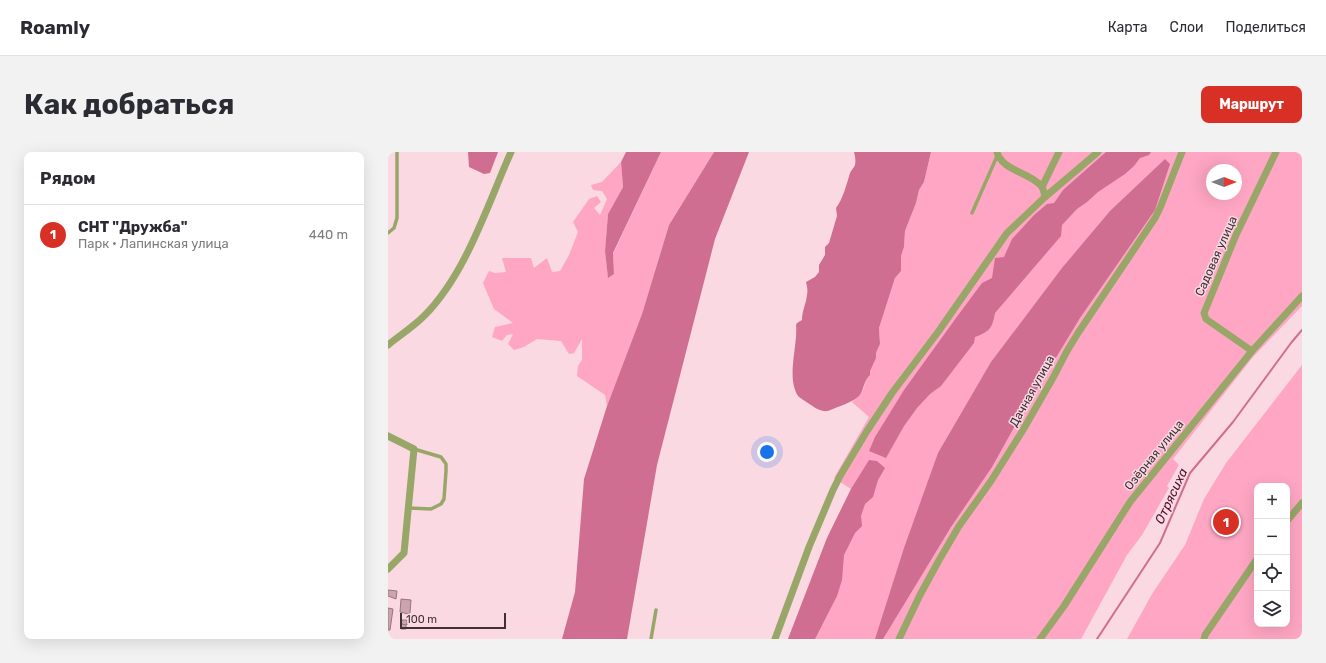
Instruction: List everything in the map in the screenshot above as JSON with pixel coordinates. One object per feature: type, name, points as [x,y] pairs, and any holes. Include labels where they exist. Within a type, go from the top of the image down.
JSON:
[{"type":"street","points":[[388,345],[424,316],[450,282],[485,215],[511,152]]},
{"type":"street","points":[[1042,187],[1059,152]]},
{"type":"street","points":[[775,639],[809,547],[840,476],[892,393],[938,332],[1007,233],[1045,197],[1098,152]]},
{"type":"street","name":"Дачная улица","points":[[898,639],[920,595],[959,526],[991,481],[1023,430],[1074,339],[1155,218],[1182,152]]},
{"type":"street","name":"Садовая улица","points":[[1252,351],[1206,319],[1204,313],[1236,235],[1276,152]]},
{"type":"street","points":[[997,153],[1005,164],[1042,187],[1045,197]]},
{"type":"street","name":"Озёрная улица","points":[[1040,639],[1064,606],[1130,502],[1252,351],[1302,296]]},
{"type":"street","points":[[388,436],[414,449],[404,553],[388,569]]},
{"type":"street","points":[[1288,519],[1302,503]]},
{"type":"street","points":[[1204,639],[1205,635],[1254,563]]},
{"type":"lane","points":[[388,233],[394,228],[397,218],[397,152]]},
{"type":"lane","points":[[972,213],[997,153]]},
{"type":"lane","points":[[409,508],[431,509],[441,504],[444,499],[446,464],[444,459],[414,449]]},
{"type":"lane","points":[[651,639],[656,610]]},
{"type":"shaded area","points":[[468,152],[498,152],[490,173],[484,174],[469,167]]},
{"type":"shaded area","points":[[626,152],[661,152],[613,253],[614,274],[608,278],[605,251],[608,214],[623,187],[621,162]]},
{"type":"shaded area","points":[[661,152],[714,152],[669,225],[642,314],[607,406],[605,395],[577,376],[578,366],[582,360],[582,339],[574,353],[569,354],[561,341],[537,339],[524,347],[514,350],[508,344],[513,334],[507,335],[502,341],[492,337],[495,327],[513,323],[494,309],[483,283],[489,271],[495,273],[506,272],[502,258],[531,258],[534,268],[547,258],[552,272],[560,271],[569,255],[578,232],[573,222],[589,199],[597,196],[601,202],[594,208],[600,215],[607,199],[602,191],[593,190],[591,185],[602,182],[621,162],[623,187],[608,214],[605,251],[608,277],[614,274],[613,254]]},
{"type":"shaded area","points":[[714,152],[749,152],[715,239],[657,465],[627,639],[562,639],[575,592],[584,479],[607,406],[642,314],[669,225]]},
{"type":"shaded area","points":[[854,152],[931,152],[924,182],[919,190],[916,203],[905,231],[904,247],[901,256],[901,271],[895,278],[879,328],[880,344],[870,371],[870,375],[866,379],[860,395],[857,398],[828,411],[822,411],[800,398],[795,388],[793,371],[796,325],[802,320],[807,293],[806,282],[815,277],[819,272],[819,265],[825,255],[825,247],[829,243],[837,216],[836,208],[843,196],[850,172],[855,165]]},
{"type":"shaded area","points":[[931,152],[1302,152],[1302,306],[1253,357],[1173,459],[1179,465],[1167,486],[1169,488],[1142,535],[1127,555],[1081,639],[788,639],[827,538],[851,489],[834,478],[869,417],[852,402],[863,390],[871,366],[876,358],[876,353],[880,344],[879,328],[895,278],[901,271],[901,256],[904,247],[905,231],[916,203],[919,190],[924,182]]},
{"type":"shaded area","points":[[1106,152],[1151,152],[1149,155],[1140,158],[1125,174],[1098,192],[1077,209],[1062,225],[1061,236],[995,313],[990,329],[975,337],[974,343],[941,386],[930,394],[917,408],[904,426],[886,458],[869,451],[875,437],[904,390],[982,283],[992,278],[995,258],[1004,257],[1012,239],[1034,215],[1047,204],[1054,203],[1063,190]]},
{"type":"shaded area","points":[[1165,159],[1170,164],[1155,210],[1080,318],[1017,422],[992,467],[951,527],[883,639],[875,639],[904,548],[938,453],[991,362],[1062,268],[1110,211]]},
{"type":"shaded area","points":[[1302,365],[1302,639],[1127,639],[1152,594],[1185,545],[1204,499],[1226,463]]},
{"type":"shaded area","points":[[869,460],[877,461],[885,468],[878,480],[873,497],[865,504],[861,516],[862,526],[855,533],[844,555],[842,580],[837,596],[815,639],[788,639],[827,538],[851,489]]},
{"type":"building","points":[[388,590],[397,591],[396,599],[388,596]]},
{"type":"building","points":[[401,599],[411,600],[410,613],[400,612]]},
{"type":"building","points":[[388,608],[393,609],[390,630],[388,630]]},
{"type":"building","points":[[402,620],[407,620],[407,625],[401,624]]},
{"type":"building","points":[[401,624],[406,625],[406,629],[401,629]]},
{"type":"waterway","name":"Отрясиха","points":[[1097,639],[1160,543],[1190,473],[1233,422],[1302,330]]},
{"type":"place","name":"СНТ \"Дружба\"","points":[[1226,522]]}]
